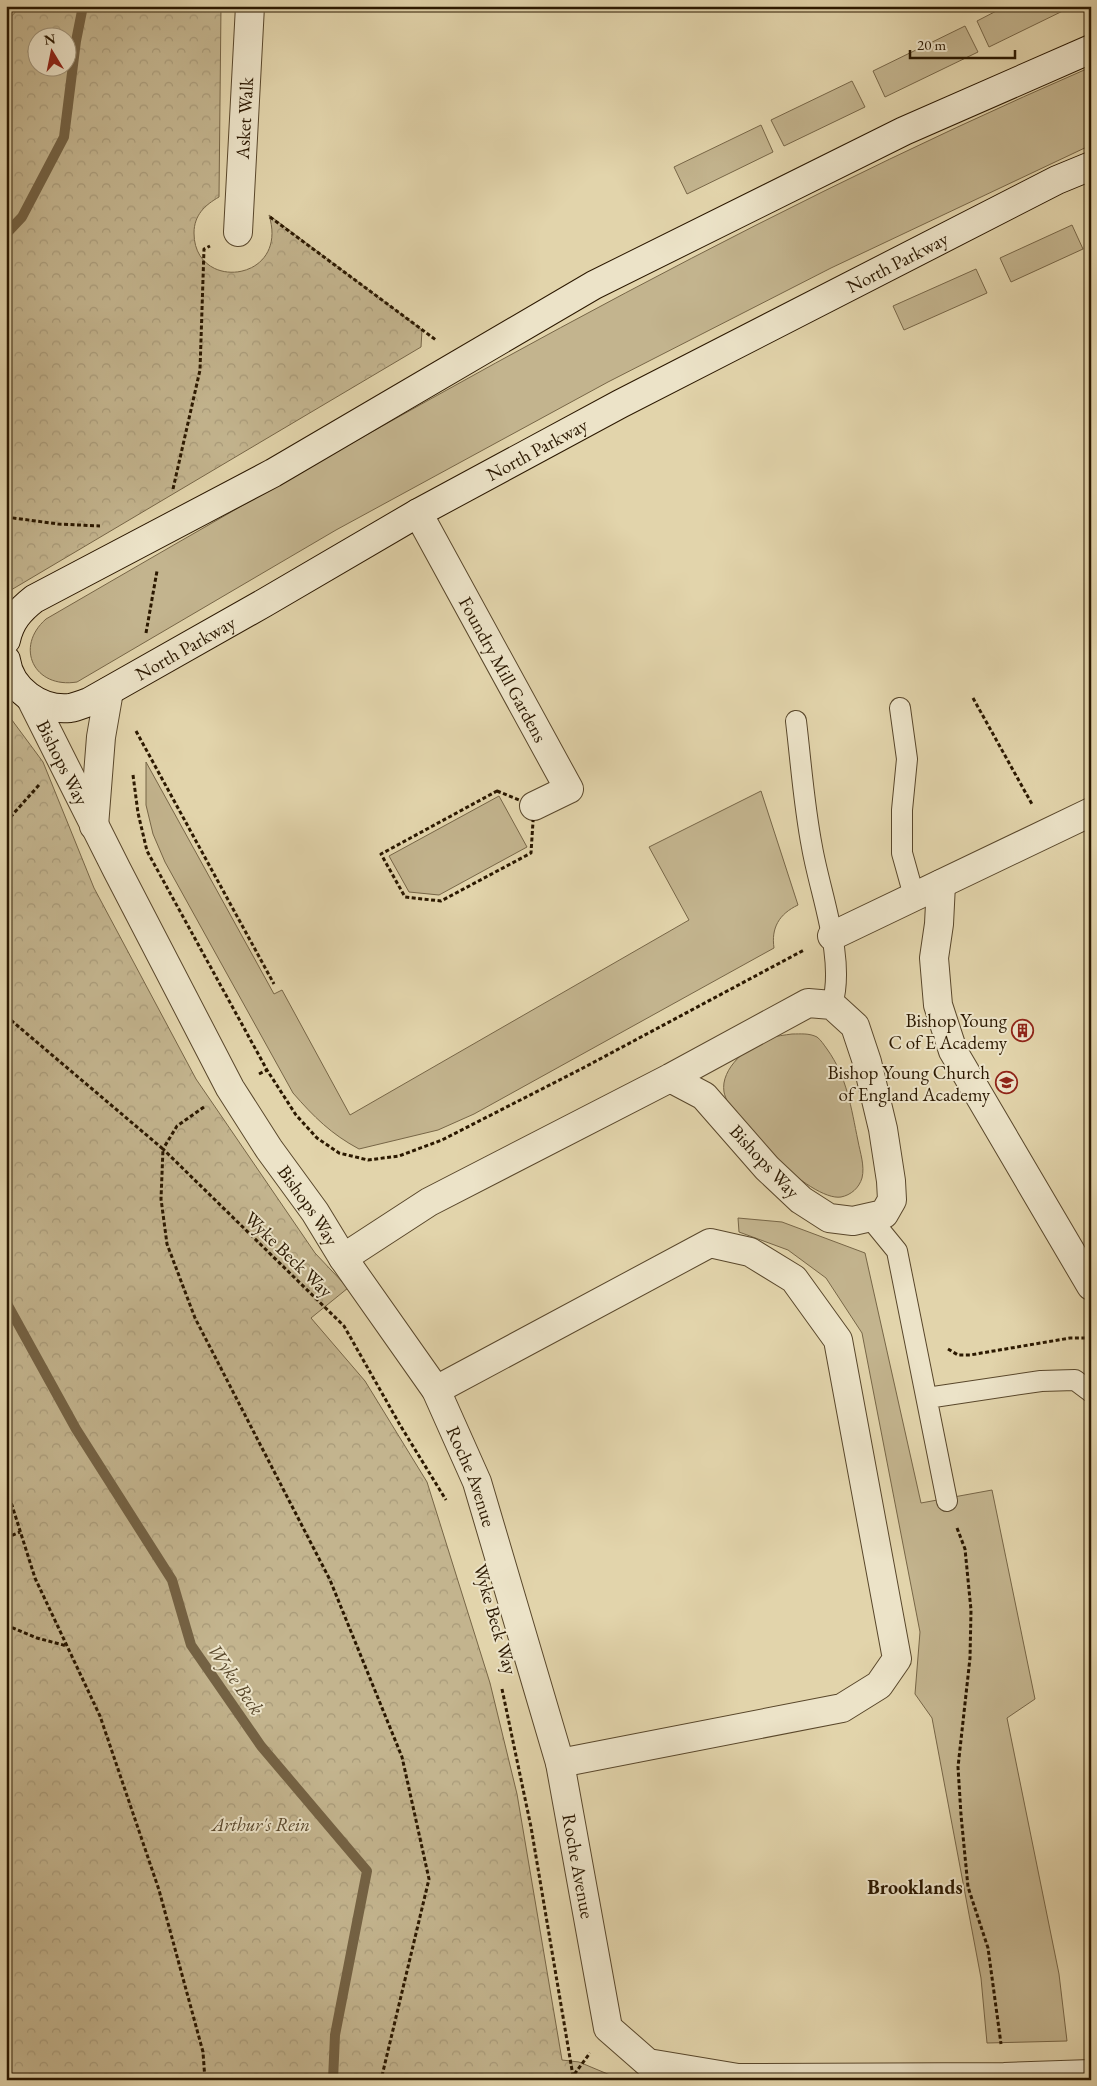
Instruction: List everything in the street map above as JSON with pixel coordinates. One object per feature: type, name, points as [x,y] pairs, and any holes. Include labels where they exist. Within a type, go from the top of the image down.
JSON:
[{"type":"street","name":"Asket Walk","points":[[238,232],[250,6]]},
{"type":"street","points":[[6,640],[9,628],[19,611],[34,599],[273,473],[594,285],[877,144],[1091,49]]},
{"type":"street","name":"North Parkway","points":[[6,660],[7,667],[16,686],[31,699],[50,706],[70,708],[89,702],[418,512],[620,404],[1057,180],[1091,166]]},
{"type":"street","name":"Foundry Mill Gardens","points":[[418,512],[569,788],[534,806]]},
{"type":"street","name":"Bishops Way","points":[[94,826],[101,737],[109,691]]},
{"type":"street","name":"Bishops Way","points":[[31,699],[94,826],[230,1088],[269,1149],[315,1212],[343,1258],[429,1202],[670,1078],[808,1003],[832,1005],[854,1026],[867,1062],[883,1129],[892,1181],[892,1200],[884,1214],[853,1221],[829,1218],[801,1200],[767,1168],[704,1096],[670,1078]]},
{"type":"street","points":[[832,936],[1091,812]]},
{"type":"street","points":[[941,884],[939,924],[934,958],[938,1005],[953,1051],[1091,1286]]},
{"type":"street","points":[[436,1390],[710,1243],[750,1252],[794,1279],[838,1340],[897,1659],[879,1685],[842,1708],[560,1763]]},
{"type":"street","name":"Roche Avenue","points":[[343,1258],[436,1390],[477,1482],[560,1763],[608,2028],[648,2063],[738,2078],[1004,2078],[1091,2074]]},
{"type":"lane","points":[[900,708],[907,759],[902,810],[902,853],[914,896]]},
{"type":"lane","points":[[796,721],[812,846],[832,936],[836,977],[836,994],[832,1005]]},
{"type":"lane","points":[[870,1218],[897,1251],[947,1501]]},
{"type":"lane","points":[[926,1398],[1042,1381],[1074,1380],[1091,1392]]},
{"type":"path","points":[[240,194],[464,361]]},
{"type":"path","points":[[138,674],[164,530],[200,370],[204,249],[238,232]]},
{"type":"path","points":[[6,518],[106,527]]},
{"type":"path","points":[[973,698],[1048,832]]},
{"type":"path","points":[[134,736],[135,728],[274,984]]},
{"type":"path","points":[[6,822],[47,776],[64,766]]},
{"type":"path","points":[[133,770],[138,813],[147,851],[267,1070],[296,1115],[317,1138],[339,1153],[368,1160],[399,1156],[442,1140],[583,1068],[832,936]]},
{"type":"path","points":[[497,791],[534,806],[530,853],[441,901],[404,897],[381,854],[497,791]]},
{"type":"path","name":"Wyke Beck Way","points":[[6,1016],[163,1149],[344,1326],[400,1425],[446,1498],[448,1507]]},
{"type":"path","points":[[163,1149],[161,1199],[170,1253],[196,1318],[330,1580],[402,1757],[429,1879],[381,2080]]},
{"type":"path","points":[[914,1337],[944,1331],[948,1351],[958,1355],[970,1355],[1070,1338],[1091,1338]]},
{"type":"path","points":[[6,1478],[10,1499],[35,1578],[100,1716],[159,1890],[204,2052],[205,2080]]},
{"type":"path","points":[[947,1501],[966,1549],[971,1610],[970,1658],[958,1767],[968,1887],[988,1948],[1004,2078]]},
{"type":"path","points":[[6,1538],[20,1532]]},
{"type":"path","points":[[6,1625],[36,1638],[67,1646]]},
{"type":"path","name":"Wyke Beck Way","points":[[500,1680],[531,1827],[573,2076]]},
{"type":"green space","points":[[21,6],[221,6],[219,197],[201,211],[196,221],[194,233],[198,252],[209,265],[223,271],[239,272],[254,266],[266,255],[272,237],[269,215],[422,330],[421,347],[6,593],[6,22]]},
{"type":"green space","points":[[1006,6],[1073,6],[989,47],[977,21]]},
{"type":"green space","points":[[965,26],[978,52],[885,97],[873,71]]},
{"type":"green space","points":[[1091,67],[1091,145],[831,268],[608,382],[336,530],[77,682],[62,682],[50,679],[40,673],[33,664],[30,653],[31,642],[36,630],[46,619],[302,471],[691,258],[956,128]]},
{"type":"green space","points":[[852,81],[865,107],[784,146],[771,120]]},
{"type":"green space","points":[[761,125],[773,152],[687,194],[674,167]]},
{"type":"green space","points":[[1072,225],[1083,249],[1011,282],[1000,258]]},
{"type":"green space","points":[[976,269],[987,293],[904,330],[893,306]]},
{"type":"green space","name":"Arthur's Rein","points":[[6,712],[43,762],[94,888],[196,1079],[315,1253],[348,1288],[311,1318],[365,1381],[427,1482],[490,1683],[517,1794],[562,2060],[579,2062],[622,2080],[6,2080]]},
{"type":"green space","points":[[146,762],[274,994],[282,990],[350,1115],[689,920],[649,847],[761,791],[798,905],[781,917],[778,922],[774,934],[774,948],[474,1114],[438,1130],[359,1149],[323,1124],[293,1093],[165,862],[153,834],[146,805]]},
{"type":"green space","points":[[499,796],[527,847],[439,895],[409,892],[389,856]]},
{"type":"green space","points":[[792,1034],[808,1034],[818,1038],[834,1060],[844,1081],[863,1169],[859,1185],[848,1195],[841,1197],[828,1195],[811,1187],[792,1173],[755,1139],[729,1105],[724,1092],[724,1083],[731,1066],[745,1052],[761,1041]]},
{"type":"green space","points":[[738,1218],[782,1222],[865,1253],[921,1503],[992,1490],[1035,1699],[1007,1718],[1059,1974],[1067,2041],[987,2043],[981,1978],[932,1718],[915,1694],[920,1632],[862,1333],[826,1278],[788,1250],[739,1232]]},
{"type":"waterway","points":[[6,234],[22,217],[64,137],[76,41],[83,6]]},
{"type":"waterway","name":"Wyke Beck","points":[[6,1302],[76,1429],[172,1580],[191,1645],[261,1746],[367,1871],[335,2035],[333,2080]]},
{"type":"place","name":"Bishop Young C of E Academy","points":[[1023,1031]]},
{"type":"place","name":"Bishop Young Church of England Academy","points":[[1006,1083]]},
{"type":"district","name":"Brooklands","points":[[915,1887]]}]
